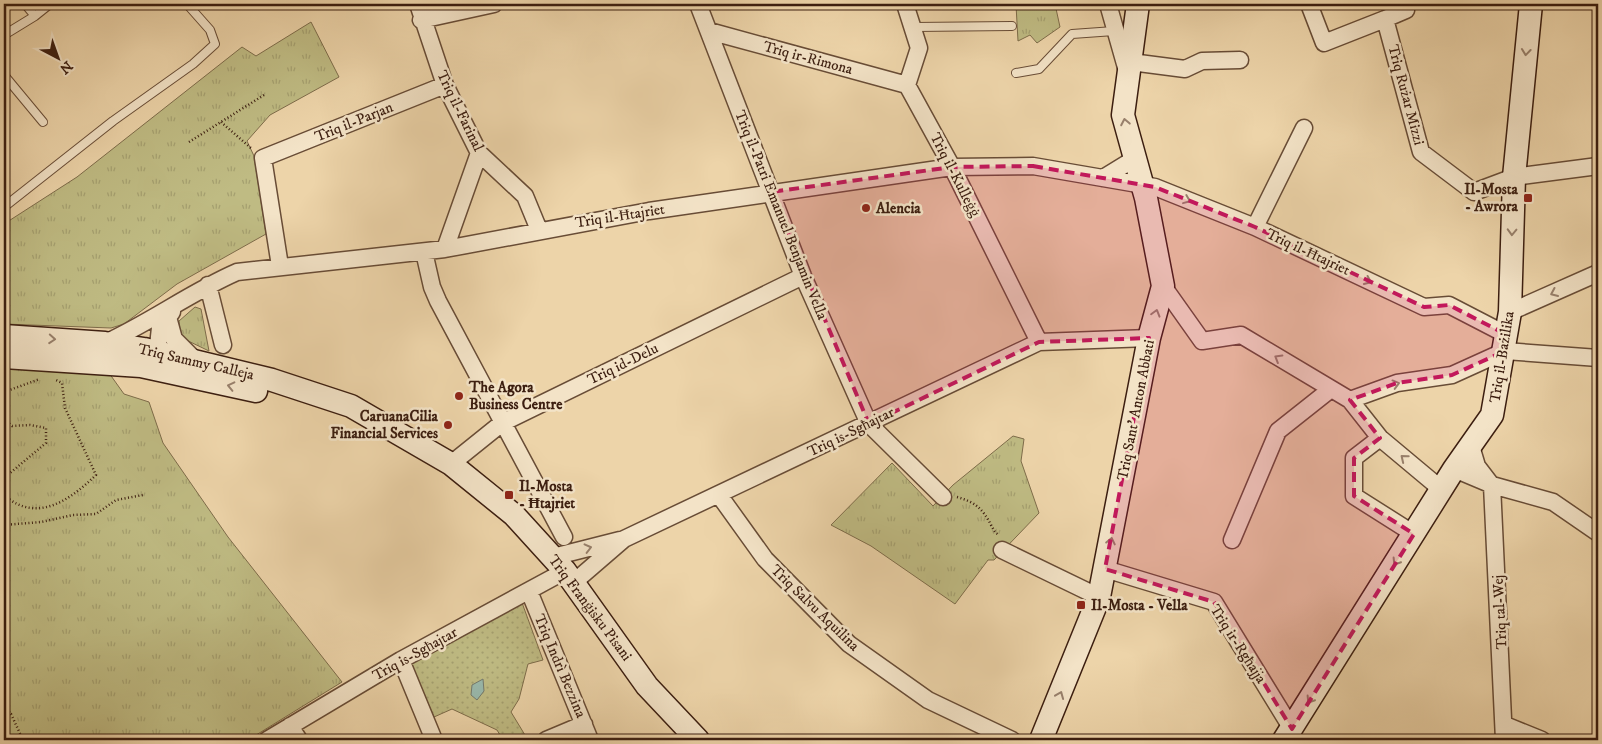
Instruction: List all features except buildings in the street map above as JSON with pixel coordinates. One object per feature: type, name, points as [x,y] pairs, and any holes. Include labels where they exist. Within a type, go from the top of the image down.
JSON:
[{"type":"street","points":[[420,12],[494,4]]},
{"type":"street","name":"Triq il-Patri Emanuel Benjamin Vella","points":[[698,4],[804,276],[869,424]]},
{"type":"street","points":[[904,4],[914,27],[919,48],[907,85]]},
{"type":"street","name":"Triq Sant' Anton Abbati","points":[[1108,4],[1114,31],[1129,68]]},
{"type":"street","name":"Triq Sant' Anton Abbati","points":[[1041,740],[1099,597],[1149,338],[1163,286],[1144,191],[1123,115],[1138,4]]},
{"type":"street","points":[[1309,4],[1324,43],[1406,10],[1404,4]]},
{"type":"street","name":"Triq il-Bażilika","points":[[1288,735],[1441,489],[1492,415],[1510,312],[1514,178],[1531,4]]},
{"type":"street","name":"Triq il-Farinal","points":[[420,12],[444,85],[479,153],[525,196],[539,230]]},
{"type":"street","name":"Triq Rużar Mizzi","points":[[1385,19],[1421,152],[1474,192],[1514,178]]},
{"type":"street","name":"Triq ir-Rimona","points":[[709,31],[907,85]]},
{"type":"street","points":[[1129,68],[1185,69],[1202,61],[1240,60]]},
{"type":"street","name":"Triq il-Parjan","points":[[263,158],[444,85]]},
{"type":"street","name":"Triq il-Kulleġġ","points":[[907,85],[952,166],[1039,342]]},
{"type":"street","points":[[1255,227],[1304,128]]},
{"type":"street","points":[[445,249],[479,153]]},
{"type":"street","points":[[263,158],[280,266]]},
{"type":"street","points":[[1103,178],[1134,158]]},
{"type":"street","name":"Triq il-Ħtajriet","points":[[105,343],[164,316],[178,304],[208,285],[237,272],[445,249],[539,230],[771,192],[952,166],[1032,166],[1103,178],[1255,227],[1424,307],[1449,305],[1506,343],[1598,358]]},
{"type":"street","points":[[1514,178],[1598,166]]},
{"type":"street","name":"Triq il-Ħtajriet","points":[[1071,173],[1144,191]]},
{"type":"street","points":[[424,252],[432,287],[438,301],[564,537]]},
{"type":"street","points":[[1510,312],[1598,273]]},
{"type":"street","name":"Triq id-Delu","points":[[451,464],[502,423],[804,276]]},
{"type":"street","points":[[208,285],[223,345]]},
{"type":"street","points":[[1163,286],[1202,341],[1241,335],[1350,400],[1380,438],[1441,489]]},
{"type":"street","points":[[150,363],[152,327],[164,316],[174,338],[196,361]]},
{"type":"street","name":"Triq Sammy Calleja","points":[[4,336],[105,343],[150,363],[348,418],[380,424]]},
{"type":"street","name":"Triq is-Sgħajtar","points":[[267,740],[401,660],[529,591],[563,570],[624,539],[1039,342],[1149,338]]},
{"type":"street","points":[[1350,400],[1397,383],[1452,375],[1506,343]]},
{"type":"street","name":"Triq Sammy Calleja","points":[[4,357],[150,363],[196,361],[272,380],[351,406],[451,464]]},
{"type":"street","points":[[1232,540],[1278,431],[1331,389]]},
{"type":"street","points":[[869,424],[942,496]]},
{"type":"street","points":[[1380,438],[1354,458],[1354,496],[1414,534]]},
{"type":"street","points":[[1471,446],[1477,466],[1492,485]]},
{"type":"street","name":"Triq Franġisku Pisani","points":[[451,464],[514,515],[563,570],[647,686],[698,740]]},
{"type":"street","points":[[1454,469],[1492,485],[1553,502],[1598,533]]},
{"type":"street","name":"Triq tal-Wej","points":[[1492,485],[1505,733]]},
{"type":"street","name":"Triq Salvu Aquilina","points":[[719,495],[765,559],[849,644],[928,700],[1012,740]]},
{"type":"street","points":[[563,570],[624,539]]},
{"type":"street","points":[[1003,551],[1099,597]]},
{"type":"street","name":"Triq ir-Rgħajja","points":[[1105,569],[1214,602],[1288,735]]},
{"type":"street","name":"Triq Indrì Bezzina","points":[[529,591],[590,740]]},
{"type":"street","points":[[401,660],[434,740]]},
{"type":"street","points":[[546,740],[584,724]]},
{"type":"street","points":[[290,726],[299,740]]},
{"type":"street","points":[[1505,733],[1542,740]]},
{"type":"lane","points":[[25,4],[35,16]]},
{"type":"lane","points":[[4,35],[35,16],[50,4]]},
{"type":"lane","points":[[4,207],[113,121],[193,64],[215,44],[210,30],[187,4]]},
{"type":"lane","points":[[914,27],[1012,26]]},
{"type":"lane","points":[[1016,73],[1039,69],[1072,34],[1114,31]]},
{"type":"lane","points":[[4,75],[43,122]]},
{"type":"path","points":[[189,142],[264,95]]},
{"type":"path","points":[[221,122],[263,158]]},
{"type":"path","points":[[4,392],[47,376]]},
{"type":"path","points":[[4,494],[26,507],[44,509],[77,493],[96,475],[65,408],[62,383],[55,380]]},
{"type":"path","points":[[4,419],[12,426],[30,425],[46,428],[46,443],[4,478]]},
{"type":"path","points":[[942,496],[946,490],[949,495],[977,505],[995,533],[1012,542],[1003,551]]},
{"type":"path","points":[[4,525],[41,522],[73,515],[96,514],[116,500],[144,494]]},
{"type":"path","points":[[4,546],[8,567]]},
{"type":"path","points":[[4,707],[11,714],[22,740]]},
{"type":"path","points":[[4,713],[11,714]]},
{"type":"highlighted area","points":[[1033,166],[1155,187],[1255,227],[1424,307],[1449,305],[1507,335],[1505,351],[1452,375],[1397,383],[1350,400],[1380,438],[1354,458],[1354,496],[1414,534],[1292,729],[1214,602],[1105,569],[1149,338],[1039,342],[869,424],[771,192],[952,167]]},
{"type":"green space","points":[[1055,4],[1060,27],[1037,43],[1030,35],[1018,41],[1016,5]]},
{"type":"green space","points":[[311,22],[339,77],[270,115],[247,141],[254,156],[266,234],[177,284],[124,324],[111,328],[4,324],[4,224],[77,177],[242,47],[256,56]]},
{"type":"green space","points":[[195,307],[201,309],[209,351],[180,337],[179,321]]},
{"type":"green space","points":[[4,364],[109,373],[124,394],[149,402],[163,443],[228,537],[342,682],[248,740],[4,740]]},
{"type":"green space","points":[[1013,436],[1024,439],[1021,461],[1039,513],[994,560],[988,560],[955,604],[871,546],[831,525],[892,463],[933,506],[953,485]]},
{"type":"green space","points":[[521,600],[543,660],[528,664],[519,699],[511,712],[528,740],[503,740],[497,730],[452,709],[434,717],[409,660]]},
{"type":"shaded area","points":[[483,679],[484,691],[477,700],[471,695],[472,685]]},
{"type":"place","name":"Il-Mosta - Awrora","points":[[1528,198]]},
{"type":"place","name":"Alencia","points":[[866,208]]},
{"type":"place","name":"The Agora Business Centre","points":[[459,396]]},
{"type":"place","name":"CaruanaCilia Financial Services","points":[[448,425]]},
{"type":"place","name":"Il-Mosta - Ħtajriet","points":[[509,495]]},
{"type":"place","name":"Il-Mosta - Vella","points":[[1081,605]]}]
